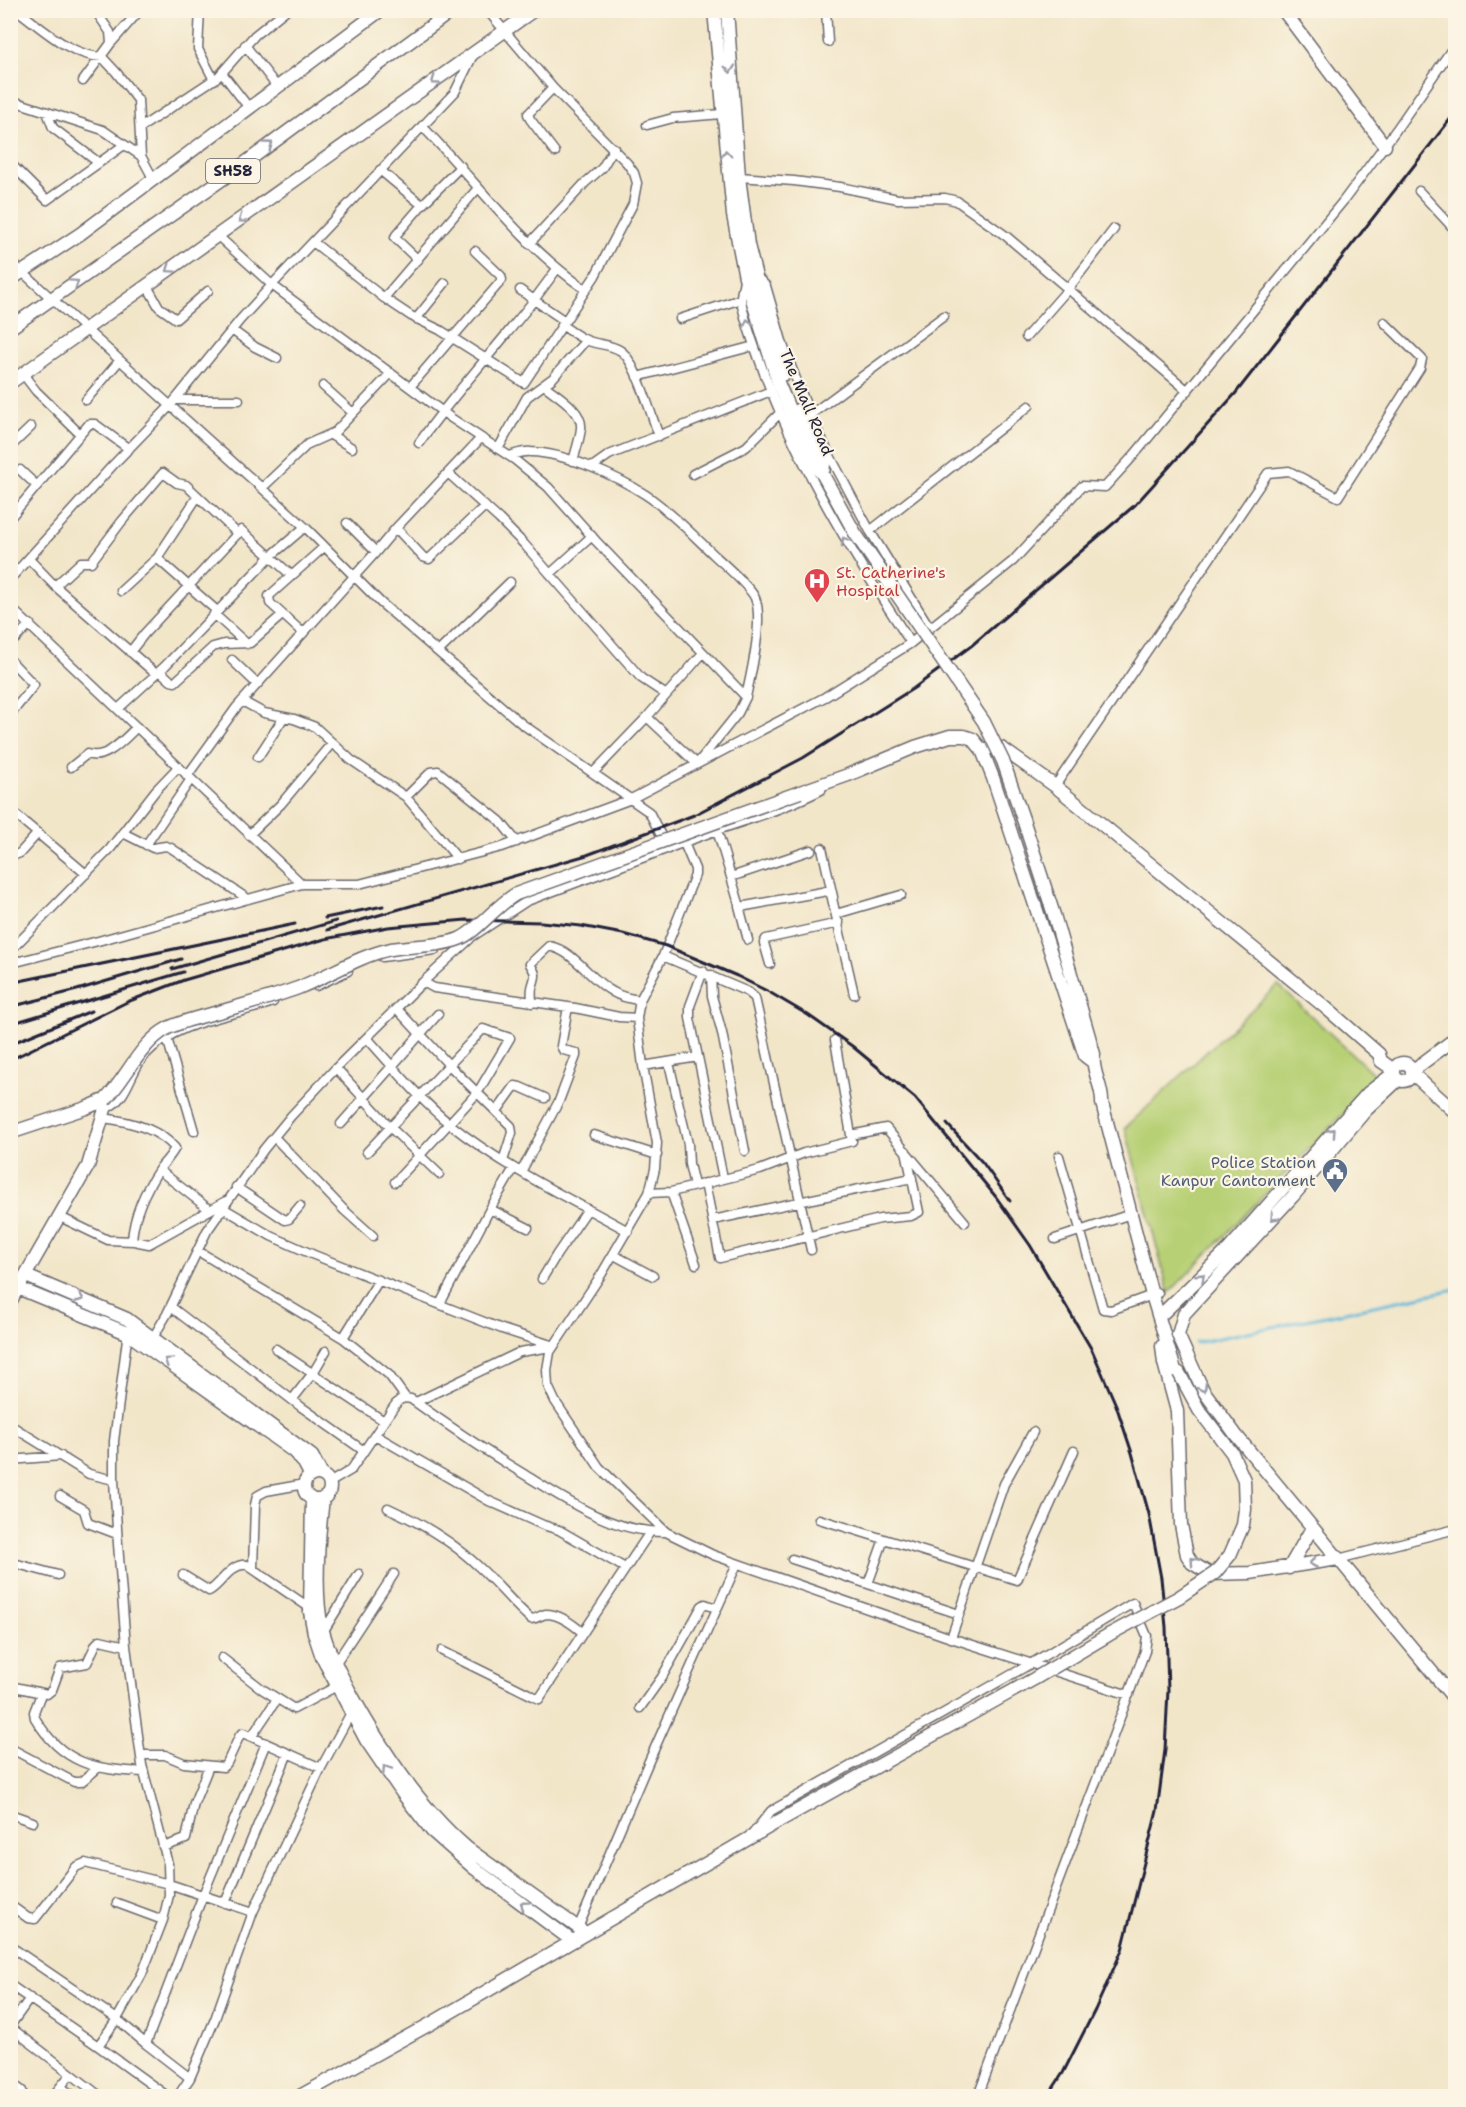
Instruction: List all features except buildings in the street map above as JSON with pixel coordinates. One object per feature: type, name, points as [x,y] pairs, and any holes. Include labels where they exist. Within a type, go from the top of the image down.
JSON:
[{"type":"street","points":[[17,10],[64,44],[89,57],[102,57],[116,72],[138,100],[141,156],[154,180]]},
{"type":"street","points":[[95,10],[110,32],[111,43]]},
{"type":"street","points":[[83,81],[111,43],[140,10]]},
{"type":"street","points":[[200,10],[198,50],[214,80]]},
{"type":"street","points":[[10,280],[80,234],[381,10]]},
{"type":"street","name":"SH58","points":[[10,328],[241,166],[453,10]]},
{"type":"street","points":[[313,242],[384,298],[524,383],[595,276],[633,204],[637,183],[634,173],[614,148],[553,88],[487,10]]},
{"type":"street","name":"SH58","points":[[10,383],[534,10]]},
{"type":"street","name":"The Mall Road","points":[[714,10],[733,215],[749,276]]},
{"type":"street","name":"The Mall Road","points":[[727,10],[739,177],[748,244],[750,295],[787,384],[824,464],[823,475],[855,533],[984,722],[1003,761],[1054,915],[1092,1044],[1094,1054],[1092,1062]]},
{"type":"street","points":[[826,10],[828,42]]},
{"type":"street","points":[[1283,10],[1385,146]]},
{"type":"street","points":[[140,128],[214,80],[244,45],[283,11]]},
{"type":"street","points":[[178,767],[86,874],[10,951],[15,960],[302,884],[359,884],[516,842],[631,799],[825,697],[911,643],[1013,561],[1082,486],[1105,487],[1135,454],[1344,201],[1385,146],[1455,43]]},
{"type":"street","points":[[244,45],[278,88]]},
{"type":"street","points":[[10,579],[173,402],[272,285],[455,92],[475,52]]},
{"type":"street","points":[[222,73],[250,109]]},
{"type":"street","points":[[553,88],[528,114],[555,152]]},
{"type":"street","points":[[10,100],[103,130],[141,156]]},
{"type":"street","points":[[47,112],[53,128],[99,163]]},
{"type":"street","points":[[647,125],[673,118],[722,114]]},
{"type":"street","points":[[422,126],[461,166],[529,244],[557,270],[585,289]]},
{"type":"street","points":[[10,163],[47,200],[124,145]]},
{"type":"street","points":[[529,244],[585,183],[602,168],[614,148]]},
{"type":"street","points":[[418,260],[395,238],[422,204],[461,166]]},
{"type":"street","points":[[380,170],[422,204]]},
{"type":"street","points":[[739,177],[840,187],[898,199],[945,198],[957,201],[1006,236],[1188,390]]},
{"type":"street","points":[[384,298],[478,188]]},
{"type":"street","points":[[1419,191],[1455,231]]},
{"type":"street","points":[[1026,337],[1068,289],[1114,229]]},
{"type":"street","points":[[218,236],[272,285],[410,387],[509,456],[548,487],[746,697]]},
{"type":"street","points":[[410,387],[502,280],[501,276],[475,251]]},
{"type":"street","points":[[10,261],[120,360],[173,402],[305,527],[381,603],[522,724],[649,813],[668,849]]},
{"type":"street","points":[[419,443],[442,410],[487,359],[557,270]]},
{"type":"street","points":[[749,276],[754,346],[780,413],[801,459],[845,542],[911,643]]},
{"type":"street","points":[[749,276],[766,286],[784,348],[810,415],[870,531],[930,627]]},
{"type":"street","points":[[416,319],[446,284]]},
{"type":"street","points":[[147,286],[159,306],[176,319],[208,291]]},
{"type":"street","points":[[520,290],[586,340],[613,347],[624,353],[637,377],[658,436]]},
{"type":"street","points":[[680,319],[750,295]]},
{"type":"street","points":[[810,415],[944,316]]},
{"type":"street","points":[[1055,786],[1268,474],[1289,471],[1338,497],[1420,368],[1422,358],[1384,322]]},
{"type":"street","points":[[232,330],[255,347],[277,358]]},
{"type":"street","points":[[498,449],[528,397],[560,372],[586,340]]},
{"type":"street","points":[[637,377],[754,346]]},
{"type":"street","points":[[86,400],[120,360]]},
{"type":"street","points":[[262,488],[308,444],[331,435],[391,373]]},
{"type":"street","points":[[23,374],[36,391],[80,434]]},
{"type":"street","points":[[544,385],[580,419],[581,428],[573,461]]},
{"type":"street","points":[[323,386],[353,413]]},
{"type":"street","points":[[592,467],[609,455],[771,391]]},
{"type":"street","points":[[173,402],[239,400]]},
{"type":"street","points":[[870,531],[1029,406]]},
{"type":"street","points":[[693,474],[746,447],[780,413]]},
{"type":"street","points":[[10,518],[88,424],[93,423],[129,449]]},
{"type":"street","points":[[10,447],[31,427]]},
{"type":"street","points":[[331,435],[352,448]]},
{"type":"street","points":[[146,845],[242,701],[396,528],[481,438]]},
{"type":"street","points":[[509,456],[530,451],[573,461],[592,467],[646,495],[718,559],[755,596],[758,626],[746,697],[738,713],[697,764]]},
{"type":"street","points":[[20,470],[37,486]]},
{"type":"street","points":[[448,473],[508,527],[641,678],[665,694]]},
{"type":"street","points":[[55,586],[81,562],[91,562],[162,474],[177,483],[186,485],[238,534]]},
{"type":"street","points":[[122,591],[131,579],[158,557],[198,496]]},
{"type":"street","points":[[396,528],[423,557],[429,559],[485,506]]},
{"type":"street","points":[[347,523],[376,552]]},
{"type":"street","points":[[118,709],[158,673],[271,556],[305,527]]},
{"type":"street","points":[[130,652],[241,530],[291,575]]},
{"type":"street","points":[[550,574],[592,536]]},
{"type":"street","points":[[303,633],[270,603],[269,596],[324,547]]},
{"type":"street","points":[[158,557],[161,563],[247,644]]},
{"type":"street","points":[[29,559],[55,586],[130,652],[158,673],[175,682],[213,647],[224,644],[247,644],[256,640],[282,615]]},
{"type":"street","points":[[438,652],[510,582]]},
{"type":"street","points":[[10,607],[302,884]]},
{"type":"street","points":[[10,644],[30,624]]},
{"type":"street","points":[[593,773],[647,717],[703,653]]},
{"type":"street","points":[[10,660],[33,685],[10,715]]},
{"type":"street","points":[[232,660],[257,684]]},
{"type":"street","points":[[242,701],[259,711],[315,727],[351,760],[406,797],[458,859]]},
{"type":"street","points":[[258,757],[284,717]]},
{"type":"street","points":[[647,717],[697,764]]},
{"type":"street","points":[[71,767],[87,754],[95,757],[106,754],[137,727]]},
{"type":"street","points":[[10,1302],[88,1166],[104,1107],[142,1050],[167,1029],[298,988],[376,953],[457,939],[468,933],[516,894],[848,775],[915,747],[950,736],[964,736],[973,739],[982,750],[1085,1056],[1092,1062],[1131,1214],[1161,1314],[1174,1342],[1203,1390],[1236,1435],[1455,1701]]},
{"type":"street","points":[[249,835],[280,804],[333,743]]},
{"type":"street","points":[[982,750],[1001,748],[1024,762],[1325,1007],[1379,1054],[1382,1061],[1403,1072],[1430,1096],[1438,1099],[1455,1113]]},
{"type":"street","points":[[406,797],[431,772],[438,771],[500,821],[516,842]]},
{"type":"street","points":[[150,1342],[171,1307],[207,1232],[236,1187],[274,1137],[336,1068],[368,1039],[423,982],[471,939],[527,901],[802,799],[848,775]]},
{"type":"street","points":[[10,810],[86,874]]},
{"type":"street","points":[[717,830],[748,940]]},
{"type":"street","points":[[10,851],[15,855],[20,853],[38,833]]},
{"type":"street","points":[[123,833],[154,848],[170,846],[248,899]]},
{"type":"street","points":[[684,843],[695,868],[695,875],[663,956],[640,1000],[637,1018],[657,1143],[657,1155],[649,1193],[614,1254],[550,1353],[547,1370],[548,1386],[555,1401],[599,1467],[666,1532],[712,1555],[737,1564],[951,1638],[1129,1695]]},
{"type":"street","points":[[822,848],[854,994]]},
{"type":"street","points":[[731,878],[812,850]]},
{"type":"street","points":[[739,906],[744,907],[826,891],[833,898]]},
{"type":"street","points":[[770,964],[764,943],[766,939],[838,918],[901,896]]},
{"type":"street","points":[[10,1133],[86,1108],[104,1107],[119,1101],[145,1055],[167,1038],[189,1028],[262,1006],[387,956],[445,948],[471,939]]},
{"type":"street","points":[[532,1003],[532,986],[536,975],[530,964],[549,946],[556,947],[569,956],[612,992],[640,1000]]},
{"type":"street","points":[[663,956],[707,973],[748,992],[755,998],[811,1250]]},
{"type":"street","points":[[707,973],[690,1006],[690,1018],[723,1178]]},
{"type":"street","points":[[707,973],[722,1033],[746,1151]]},
{"type":"street","points":[[423,982],[434,988],[637,1018]]},
{"type":"street","points":[[440,1304],[490,1209],[518,1170],[552,1115],[576,1056],[576,1053],[563,1050],[561,1046],[568,1007]]},
{"type":"street","points":[[397,1009],[449,1065],[513,1128],[503,1161]]},
{"type":"street","points":[[341,1124],[392,1065],[422,1035],[438,1014]]},
{"type":"street","points":[[367,1152],[483,1029],[510,1038],[478,1092],[395,1182]]},
{"type":"street","points":[[167,1038],[194,1131]]},
{"type":"street","points":[[300,2097],[571,1940],[581,1930],[1034,1679],[1179,1597],[1215,1573],[1233,1549],[1243,1525],[1244,1480],[1232,1453],[1199,1410],[1179,1373],[1174,1370],[1174,1342],[1184,1314],[1293,1196],[1322,1152],[1368,1093],[1403,1072],[1426,1062],[1455,1038]]},
{"type":"street","points":[[368,1039],[448,1123],[503,1161],[628,1231]]},
{"type":"street","points":[[649,1193],[671,1192],[760,1170],[792,1157],[852,1141],[835,1040]]},
{"type":"street","points":[[643,1066],[698,1057]]},
{"type":"street","points":[[669,1063],[688,1144],[689,1164],[694,1185]]},
{"type":"street","points":[[336,1068],[390,1127],[439,1174]]},
{"type":"street","points":[[497,1112],[515,1086],[545,1098]]},
{"type":"street","points":[[1102,1094],[1108,1101],[1155,1294]]},
{"type":"street","points":[[104,1107],[152,1132],[173,1146],[174,1150],[159,1170],[136,1212],[132,1240]]},
{"type":"street","points":[[851,1135],[886,1128],[965,1222]]},
{"type":"street","points":[[594,1135],[657,1155]]},
{"type":"street","points":[[274,1137],[344,1210],[373,1236]]},
{"type":"street","points":[[705,1183],[720,1258],[880,1219],[911,1216],[919,1212],[906,1151]]},
{"type":"street","points":[[1322,1152],[1229,1249],[1161,1314],[1164,1363],[1177,1411],[1181,1525],[1187,1555],[1192,1563],[1210,1574],[1250,1573],[1338,1559],[1455,1529]]},
{"type":"street","points":[[1059,1156],[1103,1309],[1111,1310],[1155,1294]]},
{"type":"street","points":[[159,1170],[210,1210]]},
{"type":"street","points":[[712,1220],[912,1178]]},
{"type":"street","points":[[236,1187],[285,1220],[289,1219],[300,1206]]},
{"type":"street","points":[[671,1192],[696,1264]]},
{"type":"street","points":[[60,1217],[108,1240],[152,1243],[228,1199]]},
{"type":"street","points":[[223,1208],[271,1236],[314,1255],[502,1329],[554,1346]]},
{"type":"street","points":[[490,1209],[528,1228]]},
{"type":"street","points":[[542,1279],[556,1254],[588,1209]]},
{"type":"street","points":[[1054,1239],[1131,1214]]},
{"type":"street","points":[[198,1251],[343,1338],[389,1375],[405,1397],[416,1402],[471,1442],[584,1510],[633,1528],[650,1532],[666,1532]]},
{"type":"street","points":[[614,1254],[653,1276]]},
{"type":"street","points":[[26,1276],[104,1308],[150,1342],[293,1451],[304,1463],[329,1493],[318,1498],[307,1495],[317,1479]]},
{"type":"street","points":[[343,1338],[379,1280]]},
{"type":"street","points":[[18,1288],[129,1328]]},
{"type":"street","points":[[171,1307],[292,1400],[364,1451]]},
{"type":"street","points":[[98,2046],[117,2019],[142,1974],[163,1920],[169,1896],[168,1864],[141,1755],[126,1646],[117,1534],[114,1441],[129,1328]]},
{"type":"street","points":[[416,1402],[520,1352],[554,1346]]},
{"type":"street","points":[[276,1349],[384,1421]]},
{"type":"street","points":[[292,1400],[313,1373],[326,1351]]},
{"type":"street","points":[[253,1569],[257,1496],[266,1491],[351,1470],[400,1399],[405,1397]]},
{"type":"street","points":[[10,1425],[94,1477],[114,1480]]},
{"type":"street","points":[[951,1638],[1004,1484],[1033,1432]]},
{"type":"street","points":[[375,1435],[489,1501],[559,1530],[596,1549],[625,1568]]},
{"type":"street","points":[[819,1519],[1017,1580],[1074,1451]]},
{"type":"street","points":[[10,1460],[62,1456]]},
{"type":"street","points":[[60,1496],[84,1510],[88,1523],[117,1534]]},
{"type":"street","points":[[318,1498],[310,1608],[314,1633],[322,1657],[337,1686],[367,1722],[439,1829],[474,1868],[571,1940]]},
{"type":"street","points":[[318,1498],[318,1593],[323,1632],[354,1707]]},
{"type":"street","points":[[388,1508],[410,1518],[444,1539],[477,1565],[531,1619],[545,1614],[554,1616],[567,1621],[583,1633]]},
{"type":"street","points":[[1289,1568],[1312,1528]]},
{"type":"street","points":[[442,1651],[539,1699],[650,1532]]},
{"type":"street","points":[[868,1584],[884,1539]]},
{"type":"street","points":[[792,1559],[959,1614]]},
{"type":"street","points":[[10,1562],[58,1575]]},
{"type":"street","points":[[581,1930],[716,1608],[737,1564]]},
{"type":"street","points":[[183,1575],[208,1591],[239,1565],[247,1565],[310,1608]]},
{"type":"street","points":[[323,1632],[359,1574]]},
{"type":"street","points":[[335,1664],[394,1574]]},
{"type":"street","points":[[753,1834],[771,1811],[1133,1603],[1147,1636],[1145,1652],[978,2097]]},
{"type":"street","points":[[640,1708],[662,1677],[702,1606],[705,1604],[716,1608]]},
{"type":"street","points":[[10,1686],[47,1694],[52,1690],[60,1668],[87,1663],[100,1640],[126,1646]]},
{"type":"street","points":[[222,1659],[294,1709],[337,1686]]},
{"type":"street","points":[[41,1694],[34,1715],[52,1742],[68,1756],[98,1768],[144,1772]]},
{"type":"street","points":[[252,1736],[277,1699]]},
{"type":"street","points":[[178,2097],[190,2078],[215,2019],[253,1912],[321,1768],[354,1707]]},
{"type":"street","points":[[141,1755],[165,1755],[184,1763],[225,1766],[241,1734],[252,1736],[321,1768]]},
{"type":"street","points":[[146,2044],[203,1896],[266,1743]]},
{"type":"street","points":[[10,1748],[74,1782],[81,1782],[98,1768]]},
{"type":"street","points":[[225,1903],[288,1753]]},
{"type":"street","points":[[162,1847],[186,1839],[194,1803],[209,1766]]},
{"type":"street","points":[[10,1814],[33,1822]]},
{"type":"street","points":[[439,1829],[581,1930]]},
{"type":"street","points":[[10,1905],[28,1918],[34,1918],[76,1867],[81,1864],[90,1864],[169,1884],[253,1912]]},
{"type":"street","points":[[117,1903],[163,1920]]},
{"type":"street","points":[[10,1946],[117,2019],[190,2078]]},
{"type":"street","points":[[10,1985],[167,2097]]},
{"type":"street","points":[[30,1998],[10,2026],[100,2097]]},
{"type":"street","points":[[53,2097],[70,2075]]},
{"type":"street","points":[[10,2082],[22,2091]]},
{"type":"street","points":[[61,2086],[73,2097]]},
{"type":"green space","points":[[1278,985],[1378,1078],[1169,1293],[1125,1128]]},
{"type":"waterway","points":[[1195,1343],[1456,1289]]},
{"type":"railway","points":[[327,930],[587,855],[694,815],[803,758],[914,688],[971,646],[1135,505],[1235,394],[1456,112]]},
{"type":"railway","points":[[325,918],[383,906]]},
{"type":"railway","points":[[10,1060],[127,1002],[184,980],[325,939],[388,927],[466,920],[541,922],[581,926],[623,934],[666,946],[737,976],[808,1015],[852,1046],[915,1098],[996,1197],[1030,1245],[1092,1350],[1116,1405],[1132,1453],[1149,1514],[1161,1578],[1166,1627],[1168,1690],[1165,1750],[1157,1811],[1122,1950],[1095,2010],[1063,2073],[1048,2096]]},
{"type":"railway","points":[[172,969],[336,921]]},
{"type":"railway","points":[[10,983],[295,924]]},
{"type":"railway","points":[[10,1007],[181,959]]},
{"type":"railway","points":[[10,1024],[183,972]]},
{"type":"railway","points":[[10,1044],[91,1011]]},
{"type":"railway","points":[[947,1124],[983,1163],[1010,1201]]},
{"type":"place","name":"St. Catherine's Hospital","points":[[817,604]]},
{"type":"place","name":"Police Station Kanpur Cantonment","points":[[1335,1194]]}]
